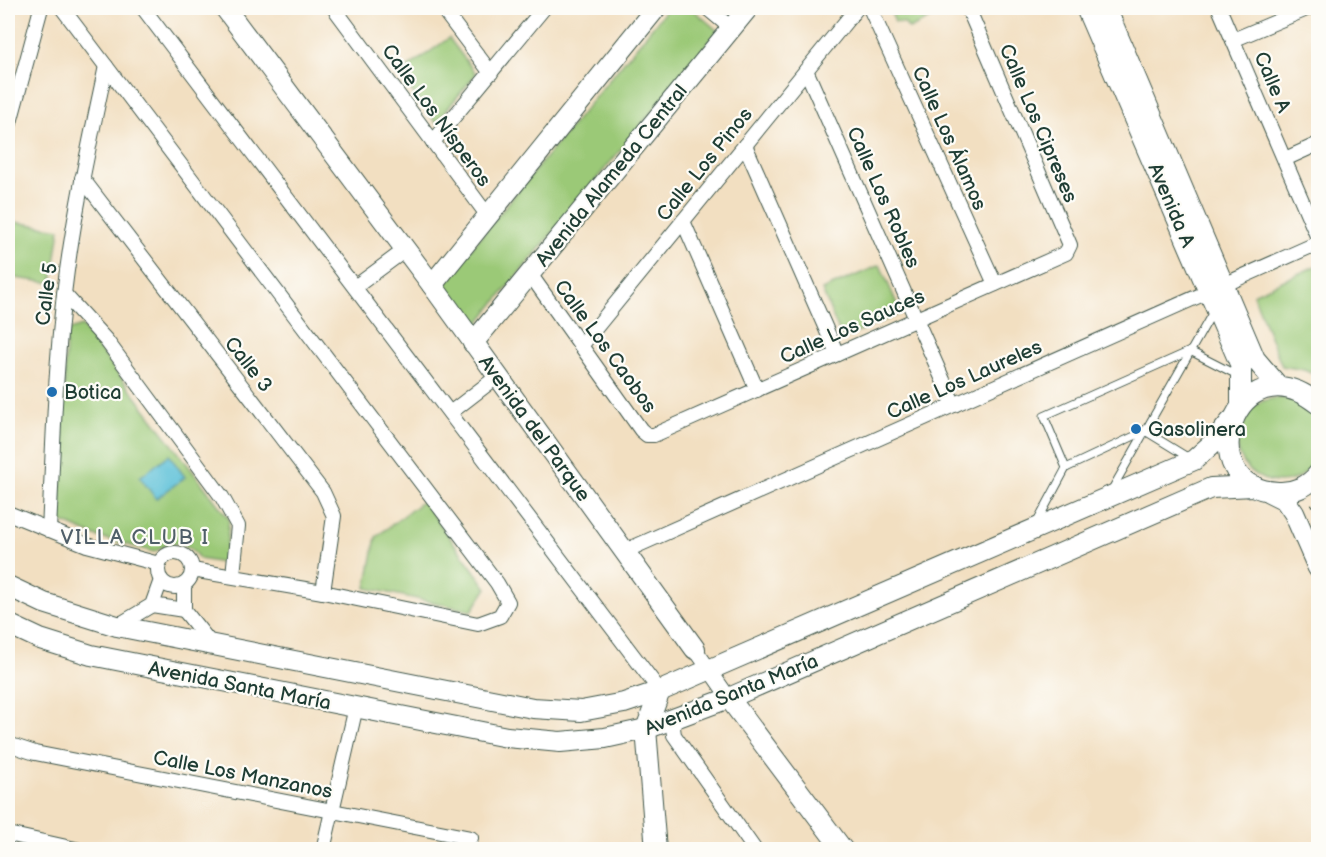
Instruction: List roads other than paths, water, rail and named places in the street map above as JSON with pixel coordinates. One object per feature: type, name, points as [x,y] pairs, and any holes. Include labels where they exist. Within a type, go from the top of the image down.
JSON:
[{"type":"main road","name":"Avenida del Parque","points":[[225,8],[432,285],[695,649]]},
{"type":"main road","points":[[432,285],[656,8]]},
{"type":"main road","name":"Avenida Alameda Central","points":[[473,343],[748,8]]},
{"type":"main road","name":"Avenida A","points":[[1086,8],[1217,294],[1255,359],[1280,387]]},
{"type":"main road","name":"Avenida A","points":[[1106,8],[1217,294],[1241,366],[1242,378],[1236,413],[1227,435],[1228,450],[1242,477],[1285,500],[1294,513],[1318,568]]},
{"type":"main road","points":[[1236,413],[1259,392],[1280,387],[1314,398]]},
{"type":"main road","name":"Avenida Santa María","points":[[8,586],[44,603],[117,626],[533,708],[581,711],[624,703],[660,691],[1194,460],[1214,442],[1236,413]]},
{"type":"main road","name":"Avenida Santa María","points":[[8,624],[91,655],[507,737],[560,742],[605,738],[646,729],[729,698],[1211,488],[1286,492],[1317,482]]},
{"type":"main road","points":[[30,634],[22,622],[24,612],[35,603],[44,603]]},
{"type":"main road","points":[[347,672],[348,706]]},
{"type":"main road","points":[[656,849],[646,729],[660,691]]},
{"type":"main road","name":"Avenida del Parque","points":[[729,698],[843,849]]},
{"type":"street","points":[[8,130],[40,8]]},
{"type":"street","points":[[62,8],[490,573],[508,602],[500,616],[478,624],[323,592],[192,570]]},
{"type":"street","points":[[161,8],[146,12],[660,691]]},
{"type":"street","name":"Calle Los Nísperos","points":[[334,8],[488,216]]},
{"type":"street","points":[[442,8],[491,73]]},
{"type":"street","points":[[433,142],[544,8]]},
{"type":"street","points":[[707,8],[731,28]]},
{"type":"street","name":"Calle Los Pinos","points":[[581,346],[857,8]]},
{"type":"street","name":"Calle Los Álamos","points":[[870,8],[996,284]]},
{"type":"street","name":"Calle Los Cipreses","points":[[968,8],[1070,245],[1066,253]]},
{"type":"street","name":"Calle A","points":[[1219,8],[1318,238]]},
{"type":"street","points":[[1233,40],[1309,8]]},
{"type":"street","points":[[1315,8],[1318,16]]},
{"type":"street","name":"Calle 5","points":[[50,530],[54,413],[64,294],[82,178],[106,66]]},
{"type":"street","name":"Calle Los Robles","points":[[806,70],[954,405]]},
{"type":"street","points":[[1285,159],[1318,144]]},
{"type":"street","points":[[745,145],[837,354]]},
{"type":"street","name":"Calle 3","points":[[82,178],[323,492],[334,516],[323,592]]},
{"type":"street","points":[[683,221],[757,390]]},
{"type":"street","name":"Calle Los Laureles","points":[[625,551],[954,405],[1217,294],[1318,243]]},
{"type":"street","points":[[355,287],[405,250]]},
{"type":"street","name":"Calle Los Sauces","points":[[654,435],[1066,253]]},
{"type":"street","name":"Calle Los Caobos","points":[[530,274],[641,430],[647,435],[654,435]]},
{"type":"street","points":[[64,294],[106,340],[222,497],[238,526],[232,575]]},
{"type":"street","points":[[450,413],[498,376]]},
{"type":"street","points":[[8,513],[87,545],[159,564]]},
{"type":"street","points":[[117,626],[152,605],[161,580],[159,564],[165,555],[176,552],[189,560],[192,570],[184,585],[184,610],[212,645]]},
{"type":"street","points":[[161,580],[174,587],[184,585]]},
{"type":"street","points":[[152,605],[184,610]]},
{"type":"street","name":"Avenida del Parque","points":[[695,649],[729,698]]},
{"type":"street","points":[[322,849],[332,811],[348,706]]},
{"type":"street","points":[[672,720],[674,735],[755,849]]},
{"type":"street","name":"Calle Los Manzanos","points":[[8,744],[35,753],[471,838]]},
{"type":"street","points":[[8,834],[80,849]]},
{"type":"lane","points":[[1107,498],[1190,351],[1217,294]]},
{"type":"lane","points":[[1190,351],[1242,378]]},
{"type":"lane","points":[[1066,468],[1044,416],[1190,351]]},
{"type":"lane","points":[[1145,431],[1194,460]]},
{"type":"lane","points":[[1032,531],[1066,468],[1145,431]]},
{"type":"water","points":[[169,455],[185,477],[156,499],[140,477]]},
{"type":"place","name":"Botica","points":[[52,392]]},
{"type":"place","name":"Gasolinera","points":[[1136,429]]},
{"type":"district","name":"VILLA CLUB I","points":[[135,537]]}]
